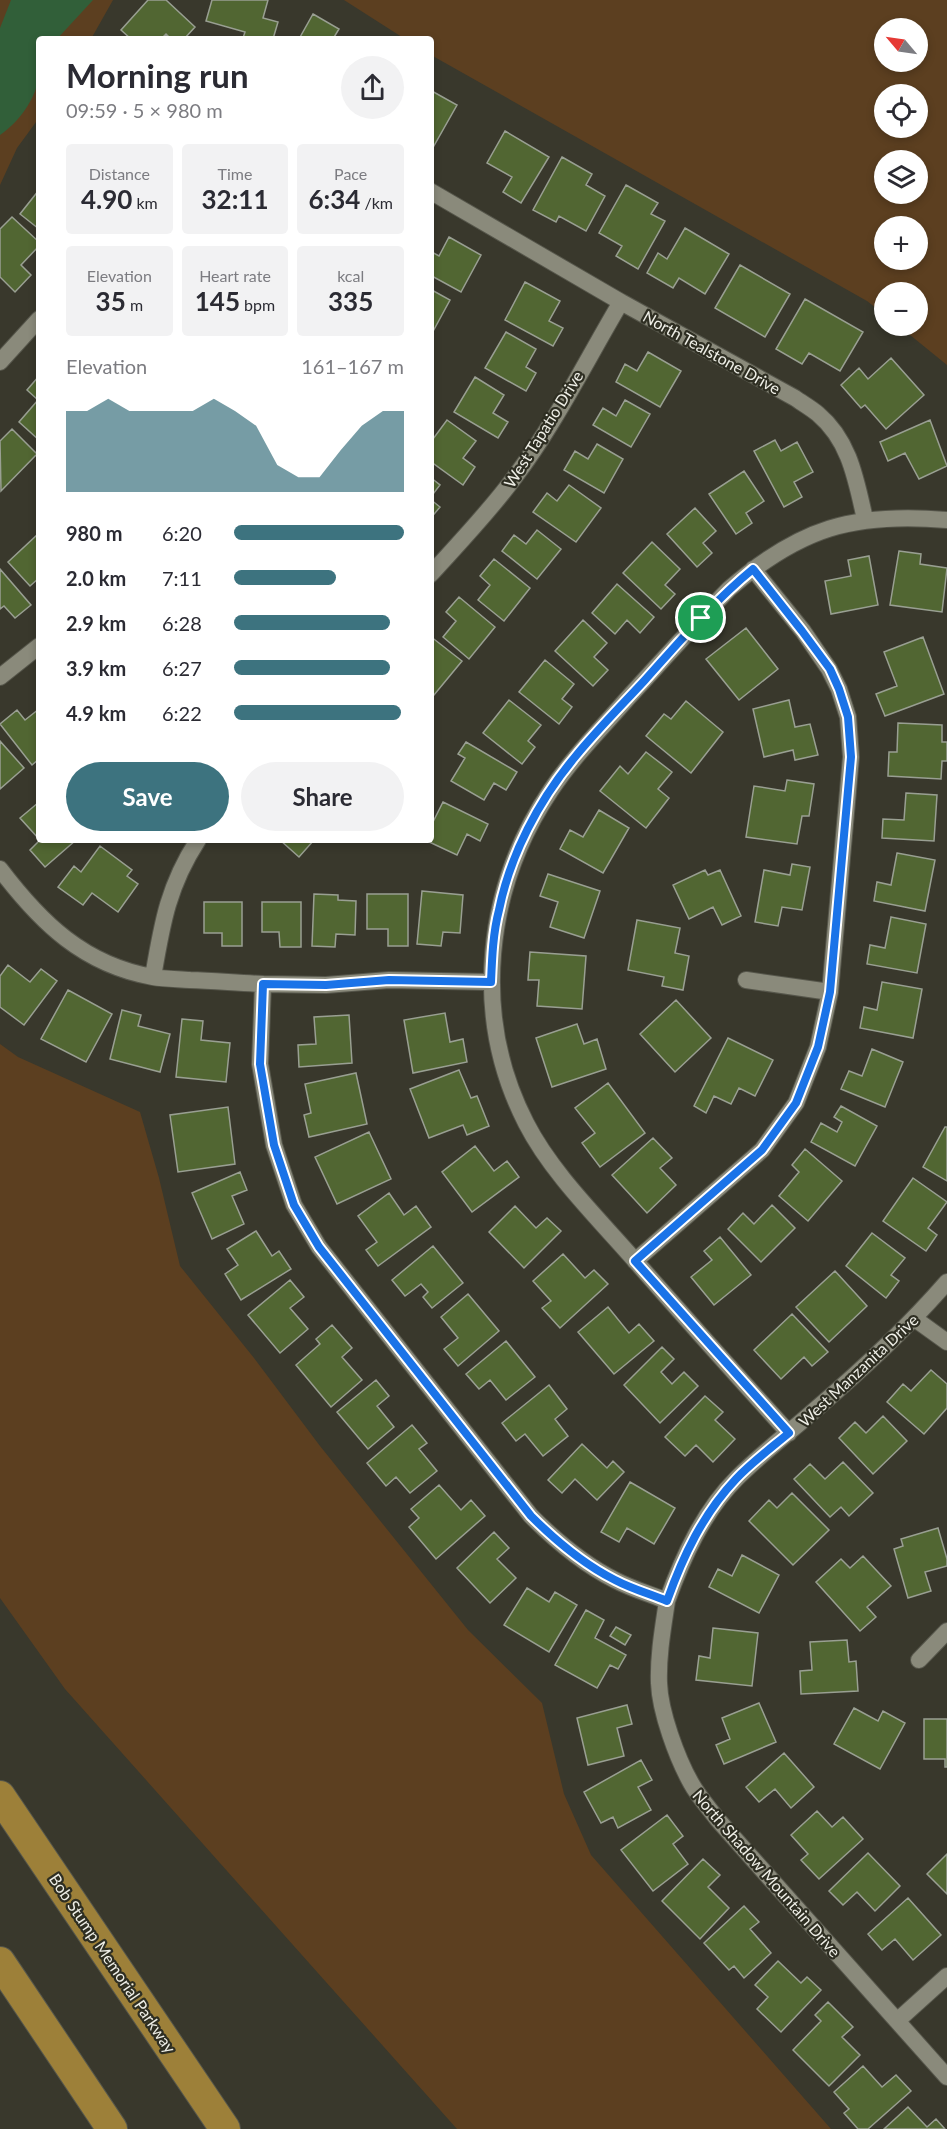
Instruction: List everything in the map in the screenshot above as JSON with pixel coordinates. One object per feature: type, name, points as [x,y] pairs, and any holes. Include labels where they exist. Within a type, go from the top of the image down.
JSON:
[{"type":"highway","name":"Bob Stump Memorial Parkway","points":[[0,1796],[225,2129]]},
{"type":"highway","points":[[0,1962],[112,2129]]},
{"type":"street","name":"North Tealstone Drive","points":[[434,193],[621,302],[795,398],[818,414],[835,432],[846,450],[855,473],[865,519]]},
{"type":"street","name":"West Tapatio Drive","points":[[434,571],[516,477],[543,436],[621,302]]},
{"type":"street","points":[[0,362],[36,322]]},
{"type":"street","points":[[789,1433],[581,1200],[540,1147],[526,1124],[500,1056],[492,1005],[491,982],[498,910],[513,862],[531,823],[550,791],[574,758],[729,589],[753,569],[790,544],[830,528],[865,519],[947,520]]},
{"type":"street","points":[[635,1261],[762,1150],[796,1103],[818,1047],[830,992],[851,757],[848,717],[830,669],[753,569]]},
{"type":"street","points":[[0,677],[36,648]]},
{"type":"street","points":[[153,977],[168,898],[196,843]]},
{"type":"street","points":[[0,869],[26,903],[61,936],[90,955],[115,967],[153,977],[263,984],[326,985],[389,980],[491,982]]},
{"type":"street","points":[[746,980],[830,992]]},
{"type":"street","points":[[263,984],[260,1064],[274,1145],[294,1205],[319,1247],[531,1516],[556,1541],[588,1564],[617,1581],[667,1601]]},
{"type":"street","name":"West Manzanita Drive","points":[[667,1601],[689,1546],[711,1510],[736,1479],[855,1376],[915,1319],[947,1281]]},
{"type":"street","points":[[915,1319],[947,1342]]},
{"type":"street","name":"North Shadow Mountain Drive","points":[[667,1601],[661,1641],[659,1685],[676,1752],[692,1785],[718,1820],[947,2077]]},
{"type":"street","points":[[919,1660],[947,1631]]},
{"type":"street","points":[[897,2021],[947,1976]]},
{"type":"shaded area","points":[[0,0],[113,0],[93,36],[36,36],[36,122],[17,148],[0,185]]},
{"type":"shaded area","points":[[11,0],[93,0],[60,36],[36,36],[36,89],[20,117],[0,135],[0,28]]},
{"type":"shaded area","points":[[344,0],[947,0],[947,365],[911,336],[928,336],[928,282],[874,282],[874,306],[434,57],[434,36],[400,36]]},
{"type":"shaded area","points":[[0,1044],[18,1057],[140,1112],[180,1266],[254,1358],[320,1446],[468,1630],[542,1703],[564,1794],[591,1855],[831,2129],[457,2129],[65,1689],[0,1598]]},
{"type":"building","points":[[148,0],[166,0],[195,27],[187,36],[166,34],[164,36],[128,36],[121,30]]},
{"type":"building","points":[[212,0],[268,0],[263,18],[278,22],[274,36],[244,36],[245,32],[206,21]]},
{"type":"building","points":[[313,14],[339,29],[335,36],[301,36]]},
{"type":"building","points":[[434,92],[457,105],[434,146]]},
{"type":"building","points":[[505,131],[549,157],[521,203],[503,192],[512,177],[487,163]]},
{"type":"building","points":[[562,157],[592,174],[586,185],[605,196],[586,231],[559,216],[556,222],[533,210]]},
{"type":"building","points":[[626,185],[658,203],[651,214],[665,221],[638,269],[616,256],[622,246],[599,233]]},
{"type":"building","points":[[36,194],[36,227],[20,214]]},
{"type":"building","points":[[12,217],[36,239],[36,249],[21,265],[31,275],[15,292],[0,277],[0,229]]},
{"type":"building","points":[[685,228],[729,254],[705,294],[679,278],[673,288],[647,273],[658,253],[667,259]]},
{"type":"building","points":[[449,237],[481,255],[461,292],[434,277],[434,253],[439,256]]},
{"type":"building","points":[[740,265],[790,294],[765,337],[715,308]]},
{"type":"building","points":[[525,282],[560,301],[549,321],[563,328],[553,346],[505,320]]},
{"type":"building","points":[[434,291],[450,300],[434,329]]},
{"type":"building","points":[[805,299],[863,332],[840,371],[809,353],[802,364],[776,349]]},
{"type":"building","points":[[506,332],[536,349],[526,367],[536,373],[526,391],[485,368]]},
{"type":"building","points":[[648,352],[681,371],[660,407],[616,382],[625,364],[637,371]]},
{"type":"building","points":[[891,358],[924,395],[886,429],[865,405],[861,408],[841,385],[859,368],[868,379]]},
{"type":"building","points":[[475,377],[504,395],[493,413],[508,422],[498,438],[454,412]]},
{"type":"building","points":[[36,380],[36,398],[27,390]]},
{"type":"building","points":[[625,400],[650,414],[631,447],[593,425],[603,408],[616,416]]},
{"type":"building","points":[[36,402],[36,437],[19,422]]},
{"type":"building","points":[[447,420],[476,441],[463,458],[475,467],[463,485],[434,464],[434,438]]},
{"type":"building","points":[[930,420],[947,466],[919,479],[905,453],[888,461],[880,442]]},
{"type":"building","points":[[12,429],[36,453],[1,491],[0,441]]},
{"type":"building","points":[[775,440],[781,451],[797,442],[813,472],[794,482],[802,497],[784,507],[754,451]]},
{"type":"building","points":[[597,444],[623,459],[604,493],[564,470],[575,451],[588,459]]},
{"type":"building","points":[[744,471],[764,501],[746,513],[752,523],[736,534],[709,494]]},
{"type":"building","points":[[434,480],[440,485],[434,493]]},
{"type":"building","points":[[569,485],[601,508],[576,542],[533,512],[547,493],[557,501]]},
{"type":"building","points":[[434,502],[440,507],[434,514]]},
{"type":"building","points":[[695,508],[716,531],[703,543],[712,553],[697,567],[667,534]]},
{"type":"building","points":[[537,530],[561,549],[537,579],[502,551],[514,535],[526,544]]},
{"type":"building","points":[[36,536],[36,581],[30,586],[8,562]]},
{"type":"building","points":[[652,542],[680,569],[665,585],[675,594],[661,609],[623,573]]},
{"type":"building","points":[[899,551],[921,554],[920,564],[947,568],[942,612],[890,605]]},
{"type":"building","points":[[869,556],[878,605],[831,614],[825,581],[851,576],[848,560]]},
{"type":"building","points":[[494,559],[530,588],[504,621],[478,600],[490,585],[480,576]]},
{"type":"building","points":[[0,569],[31,605],[15,618],[4,606],[0,609]]},
{"type":"building","points":[[617,584],[654,617],[640,633],[627,620],[615,634],[592,613]]},
{"type":"building","points":[[459,597],[495,627],[469,659],[443,637],[456,621],[446,612]]},
{"type":"building","points":[[583,620],[607,643],[594,657],[608,670],[593,686],[555,651]]},
{"type":"building","points":[[746,628],[778,669],[739,700],[706,659]]},
{"type":"building","points":[[923,637],[944,694],[885,716],[876,694],[897,686],[884,652]]},
{"type":"building","points":[[434,639],[462,661],[434,695]]},
{"type":"building","points":[[545,660],[574,684],[562,699],[572,707],[559,724],[519,692]]},
{"type":"building","points":[[509,700],[541,725],[528,741],[535,747],[522,764],[483,733]]},
{"type":"building","points":[[789,700],[795,727],[810,724],[818,755],[795,760],[793,750],[764,757],[753,709]]},
{"type":"building","points":[[686,701],[723,732],[691,773],[646,736],[664,714],[671,719]]},
{"type":"building","points":[[17,710],[25,720],[36,711],[36,762],[32,765],[0,724]]},
{"type":"building","points":[[898,723],[942,725],[942,742],[947,742],[947,761],[942,761],[941,779],[888,776],[889,752],[897,752]]},
{"type":"building","points":[[0,741],[24,768],[0,789]]},
{"type":"building","points":[[466,742],[517,772],[506,790],[494,783],[484,800],[451,781],[465,758],[458,754]]},
{"type":"building","points":[[646,752],[672,772],[658,789],[669,798],[646,828],[600,791],[620,766],[628,774]]},
{"type":"building","points":[[787,780],[814,784],[809,816],[802,816],[797,844],[746,837],[754,786],[785,791]]},
{"type":"building","points":[[906,793],[937,795],[934,841],[882,838],[883,819],[904,820]]},
{"type":"building","points":[[443,802],[488,824],[480,841],[467,834],[457,855],[431,843],[434,843],[434,820]]},
{"type":"building","points":[[36,805],[36,836],[20,818]]},
{"type":"building","points":[[599,810],[629,828],[603,873],[560,849],[570,830],[583,837]]},
{"type":"building","points":[[37,843],[73,843],[45,867],[30,850]]},
{"type":"building","points":[[283,843],[311,843],[299,857]]},
{"type":"building","points":[[100,846],[132,870],[127,876],[138,884],[118,912],[92,893],[83,905],[58,887],[74,866],[81,872]]},
{"type":"building","points":[[897,853],[935,860],[925,911],[874,901],[877,882],[891,885]]},
{"type":"building","points":[[792,864],[810,867],[802,910],[782,907],[778,926],[755,922],[764,870],[790,875]]},
{"type":"building","points":[[705,870],[708,875],[720,870],[741,916],[722,925],[713,907],[689,919],[673,885]]},
{"type":"building","points":[[548,874],[600,891],[584,938],[550,927],[558,902],[540,896]]},
{"type":"building","points":[[422,891],[463,895],[460,933],[443,932],[441,946],[417,944]]},
{"type":"building","points":[[314,894],[338,895],[338,900],[356,901],[355,935],[336,934],[335,947],[312,946]]},
{"type":"building","points":[[367,894],[408,894],[408,946],[388,946],[388,929],[367,929]]},
{"type":"building","points":[[204,902],[242,902],[242,946],[222,946],[222,933],[204,933]]},
{"type":"building","points":[[262,902],[301,902],[301,947],[280,947],[279,932],[262,932]]},
{"type":"building","points":[[891,917],[926,924],[917,973],[867,964],[870,945],[885,948]]},
{"type":"building","points":[[637,920],[680,928],[675,953],[689,956],[683,990],[662,986],[664,977],[628,970]]},
{"type":"building","points":[[530,952],[586,956],[582,1009],[537,1006],[539,980],[528,980]]},
{"type":"building","points":[[8,965],[30,982],[41,969],[57,981],[24,1025],[0,1007],[0,976]]},
{"type":"building","points":[[882,982],[922,989],[913,1038],[860,1028],[864,1007],[877,1010]]},
{"type":"building","points":[[68,990],[112,1014],[86,1062],[41,1039]]},
{"type":"building","points":[[676,1000],[711,1038],[675,1072],[640,1034]]},
{"type":"building","points":[[122,1010],[141,1015],[138,1026],[170,1034],[160,1072],[110,1059]]},
{"type":"building","points":[[445,1013],[450,1042],[463,1039],[467,1062],[413,1073],[404,1020]]},
{"type":"building","points":[[349,1015],[352,1063],[299,1067],[298,1045],[316,1044],[314,1017]]},
{"type":"building","points":[[182,1019],[203,1021],[201,1040],[230,1043],[226,1082],[176,1077]]},
{"type":"building","points":[[577,1024],[584,1044],[597,1039],[606,1069],[552,1087],[536,1038]]},
{"type":"building","points":[[728,1038],[773,1060],[755,1096],[739,1088],[731,1104],[714,1096],[706,1113],[694,1106]]},
{"type":"building","points":[[872,1049],[903,1062],[885,1107],[841,1089],[849,1071],[862,1076]]},
{"type":"building","points":[[459,1070],[471,1098],[477,1096],[489,1126],[467,1135],[463,1125],[429,1138],[410,1089]]},
{"type":"building","points":[[356,1073],[367,1124],[309,1137],[304,1115],[311,1113],[305,1084]]},
{"type":"building","points":[[608,1083],[645,1133],[600,1167],[582,1143],[595,1133],[575,1108]]},
{"type":"building","points":[[841,1106],[877,1126],[855,1166],[811,1142],[821,1123],[837,1132],[842,1122],[834,1117]]},
{"type":"building","points":[[228,1107],[235,1164],[178,1172],[170,1115]]},
{"type":"building","points":[[947,1127],[947,1181],[923,1167]]},
{"type":"building","points":[[369,1132],[391,1179],[337,1204],[315,1157]]},
{"type":"building","points":[[653,1138],[672,1158],[660,1168],[676,1185],[647,1213],[612,1175]]},
{"type":"building","points":[[475,1146],[494,1171],[507,1161],[519,1177],[472,1212],[442,1172]]},
{"type":"building","points":[[805,1149],[842,1181],[808,1221],[779,1196],[799,1172],[792,1165]]},
{"type":"building","points":[[240,1172],[247,1190],[232,1196],[244,1224],[212,1239],[192,1193]]},
{"type":"building","points":[[913,1178],[947,1202],[928,1228],[937,1235],[926,1251],[883,1221]]},
{"type":"building","points":[[389,1193],[404,1215],[416,1206],[431,1227],[378,1266],[366,1250],[377,1242],[358,1216]]},
{"type":"building","points":[[772,1205],[795,1228],[761,1262],[728,1229],[743,1213],[754,1224]]},
{"type":"building","points":[[515,1206],[536,1228],[547,1218],[561,1231],[524,1268],[489,1232]]},
{"type":"building","points":[[256,1231],[272,1256],[279,1251],[291,1269],[241,1300],[225,1274],[238,1265],[227,1249]]},
{"type":"building","points":[[872,1233],[905,1258],[891,1275],[899,1281],[886,1298],[846,1266]]},
{"type":"building","points":[[720,1237],[751,1275],[714,1305],[691,1277],[712,1260],[704,1251]]},
{"type":"building","points":[[433,1246],[463,1283],[432,1308],[423,1297],[428,1292],[421,1284],[405,1296],[392,1280]]},
{"type":"building","points":[[563,1254],[585,1278],[594,1270],[608,1284],[560,1328],[542,1308],[551,1301],[533,1281]]},
{"type":"building","points":[[835,1271],[867,1306],[829,1342],[796,1307]]},
{"type":"building","points":[[290,1280],[304,1297],[290,1308],[308,1329],[280,1353],[248,1315]]},
{"type":"building","points":[[468,1294],[499,1331],[458,1366],[444,1349],[458,1338],[441,1317]]},
{"type":"building","points":[[608,1307],[629,1333],[639,1324],[654,1341],[614,1374],[578,1332]]},
{"type":"building","points":[[792,1314],[828,1352],[812,1366],[804,1357],[781,1379],[754,1350]]},
{"type":"building","points":[[332,1325],[352,1348],[342,1357],[362,1380],[331,1407],[296,1365],[320,1344],[316,1339]]},
{"type":"building","points":[[506,1341],[535,1377],[506,1400],[490,1380],[479,1389],[466,1374]]},
{"type":"building","points":[[662,1347],[674,1359],[661,1372],[672,1384],[684,1372],[698,1386],[660,1423],[624,1385]]},
{"type":"building","points":[[931,1370],[947,1384],[947,1408],[924,1434],[887,1402],[903,1384],[911,1391]]},
{"type":"building","points":[[376,1380],[389,1396],[377,1406],[394,1427],[368,1449],[337,1412]]},
{"type":"building","points":[[549,1385],[567,1409],[555,1419],[568,1436],[543,1456],[525,1434],[516,1441],[502,1423]]},
{"type":"building","points":[[705,1396],[723,1412],[715,1420],[735,1439],[713,1462],[696,1445],[685,1456],[665,1437]]},
{"type":"building","points":[[883,1416],[907,1441],[873,1474],[839,1438],[855,1422],[866,1433]]},
{"type":"building","points":[[412,1425],[427,1443],[419,1449],[437,1471],[410,1493],[396,1477],[386,1486],[367,1463]]},
{"type":"building","points":[[582,1444],[607,1468],[613,1461],[624,1472],[597,1500],[575,1479],[562,1493],[548,1480]]},
{"type":"building","points":[[843,1462],[873,1493],[849,1516],[841,1507],[830,1517],[794,1479],[810,1464],[825,1479]]},
{"type":"building","points":[[630,1482],[675,1508],[654,1544],[627,1528],[619,1542],[601,1532]]},
{"type":"building","points":[[439,1485],[461,1510],[471,1500],[485,1516],[436,1559],[409,1527],[419,1518],[411,1509]]},
{"type":"building","points":[[792,1493],[829,1530],[793,1565],[749,1521],[769,1500],[777,1508]]},
{"type":"building","points":[[938,1528],[947,1566],[925,1572],[931,1591],[908,1598],[894,1549],[903,1546],[901,1539]]},
{"type":"building","points":[[494,1532],[509,1548],[497,1559],[516,1578],[490,1603],[457,1568]]},
{"type":"building","points":[[742,1555],[779,1575],[759,1613],[709,1587],[718,1569],[732,1576]]},
{"type":"building","points":[[863,1556],[891,1586],[867,1607],[876,1617],[860,1631],[816,1582],[841,1559],[850,1568]]},
{"type":"building","points":[[527,1588],[549,1602],[555,1592],[577,1605],[549,1652],[504,1625]]},
{"type":"building","points":[[586,1610],[604,1620],[595,1638],[626,1655],[618,1669],[610,1665],[597,1688],[555,1665]]},
{"type":"building","points":[[616,1627],[631,1635],[625,1645],[610,1636]]},
{"type":"building","points":[[713,1628],[758,1633],[752,1686],[696,1680],[699,1656],[710,1658]]},
{"type":"building","points":[[847,1640],[849,1662],[856,1661],[858,1691],[801,1694],[800,1671],[812,1670],[810,1642]]},
{"type":"building","points":[[759,1703],[776,1742],[724,1764],[716,1745],[730,1739],[722,1718]]},
{"type":"building","points":[[627,1705],[632,1724],[617,1728],[624,1756],[588,1765],[577,1718]]},
{"type":"building","points":[[854,1708],[878,1721],[883,1711],[905,1723],[880,1769],[834,1744]]},
{"type":"building","points":[[924,1719],[947,1719],[947,1767],[945,1767],[945,1759],[924,1759]]},
{"type":"building","points":[[784,1753],[814,1787],[791,1808],[775,1789],[759,1802],[746,1787]]},
{"type":"building","points":[[641,1760],[652,1780],[638,1787],[651,1810],[618,1828],[613,1817],[601,1823],[584,1792]]},
{"type":"building","points":[[817,1811],[832,1827],[843,1817],[863,1839],[819,1879],[801,1860],[808,1854],[791,1835]]},
{"type":"building","points":[[667,1815],[683,1836],[673,1844],[688,1864],[653,1891],[621,1850]]},
{"type":"building","points":[[868,1853],[900,1886],[875,1911],[857,1892],[843,1905],[829,1891]]},
{"type":"building","points":[[947,1854],[947,1894],[927,1874]]},
{"type":"building","points":[[703,1859],[720,1875],[708,1887],[729,1908],[700,1939],[662,1901]]},
{"type":"building","points":[[908,1898],[941,1935],[913,1960],[895,1939],[882,1950],[868,1934]]},
{"type":"building","points":[[744,1906],[759,1922],[750,1929],[771,1953],[744,1978],[734,1966],[729,1970],[704,1943]]},
{"type":"building","points":[[778,1961],[801,1983],[807,1977],[821,1990],[781,2032],[757,2009],[768,1997],[755,1985]]},
{"type":"building","points":[[828,2002],[853,2027],[842,2037],[860,2055],[829,2086],[793,2050],[821,2021],[815,2015]]},
{"type":"building","points":[[863,2066],[882,2087],[896,2075],[911,2091],[868,2129],[858,2129],[844,2113],[849,2109],[834,2092]]},
{"type":"building","points":[[908,2107],[927,2127],[936,2119],[945,2129],[884,2129]]},
{"type":"route","points":[[753,569],[830,669],[848,717],[851,757],[830,992],[818,1047],[796,1103],[762,1150],[635,1261],[789,1433],[736,1479],[711,1510],[689,1546],[667,1601],[617,1581],[588,1564],[556,1541],[531,1516],[319,1247],[294,1205],[274,1145],[260,1064],[263,984],[326,985],[389,980],[491,982],[498,910],[513,862],[531,823],[550,791],[574,758],[701,618],[729,589],[753,569]]}]
